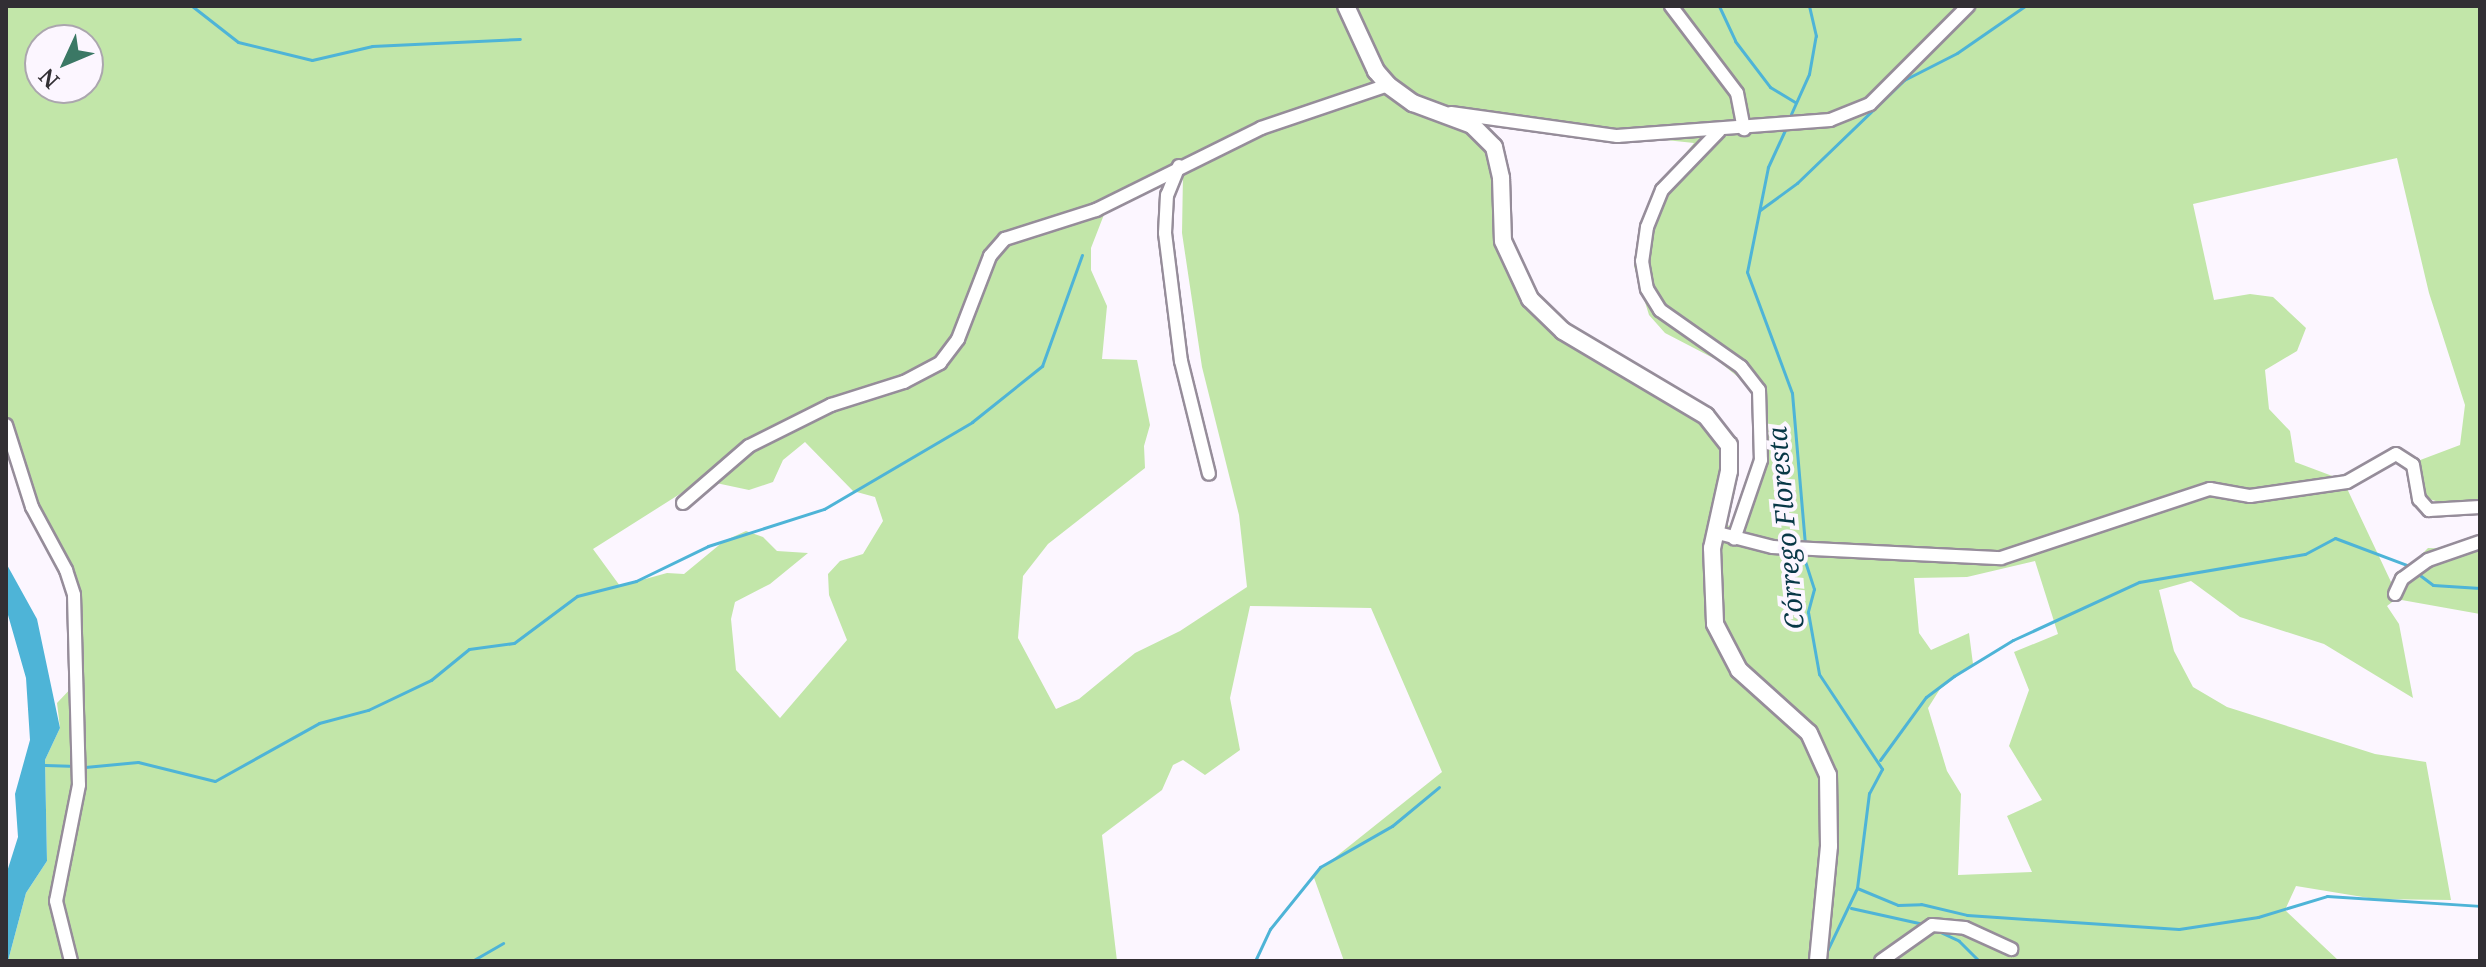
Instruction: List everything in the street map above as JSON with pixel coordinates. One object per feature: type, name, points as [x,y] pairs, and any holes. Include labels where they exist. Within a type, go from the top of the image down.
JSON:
[{"type":"main road","points":[[1346,6],[1376,71],[1388,85],[1413,103],[1472,125],[1494,147],[1501,178],[1503,241],[1519,281],[1537,307],[1563,331],[1670,392],[1721,431],[1731,456],[1714,532],[1719,639],[1739,670],[1809,733],[1828,775],[1829,846],[1818,957]]},
{"type":"street","points":[[1671,6],[1737,93],[1744,129]]},
{"type":"street","points":[[1440,112],[1617,136],[1744,129],[1830,120],[1861,111],[1968,6]]},
{"type":"street","points":[[683,503],[749,446],[831,405],[915,378],[940,363],[958,339],[990,256],[1005,239],[1096,210],[1179,166],[1261,128],[1388,85]]},
{"type":"street","points":[[1720,130],[1662,190],[1647,227],[1642,261],[1647,289],[1660,310],[1741,367],[1759,390],[1761,460],[1734,539]]},
{"type":"street","points":[[1179,166],[1167,195],[1165,233],[1181,361],[1209,474]]},
{"type":"street","points":[[6,425],[32,507],[74,595],[79,785],[56,901],[71,961]]},
{"type":"street","points":[[1714,532],[1734,539],[1805,549],[2001,558],[2210,489],[2250,496],[2347,482],[2396,454],[2410,460],[2419,499],[2429,510],[2480,507]]},
{"type":"street","points":[[2395,594],[2402,579],[2428,560],[2480,542]]},
{"type":"street","points":[[1881,961],[1932,925],[1965,928],[2011,949]]},
{"type":"green space","points":[[6,6],[2480,6],[2480,500],[2445,504],[2420,496],[2415,462],[2460,445],[2465,405],[2429,293],[2397,158],[2193,204],[2214,300],[2250,294],[2273,297],[2306,328],[2297,351],[2265,370],[2269,409],[2290,431],[2295,462],[2343,480],[2392,584],[2428,548],[2459,549],[2480,539],[2480,614],[2396,599],[2387,606],[2399,624],[2413,698],[2324,644],[2240,617],[2191,581],[2159,590],[2174,651],[2193,687],[2227,707],[2375,754],[2426,762],[2451,900],[2375,899],[2296,886],[2285,910],[2339,961],[1344,961],[1313,875],[1442,772],[1371,608],[1250,606],[1230,698],[1240,750],[1205,775],[1183,760],[1173,765],[1162,790],[1102,835],[1117,961],[8,961],[26,893],[47,861],[45,760],[60,728],[57,703],[76,683],[72,581],[6,437]],"holes":[[[1477,120],[1694,143],[1669,174],[1634,266],[1649,315],[1665,333],[1717,360],[1743,381],[1760,407],[1762,444],[1736,528],[1724,524],[1739,469],[1730,431],[1708,408],[1543,311],[1508,251],[1501,150]],[[1183,174],[1182,233],[1202,367],[1239,515],[1247,587],[1180,631],[1135,653],[1079,699],[1056,709],[1018,638],[1023,576],[1048,544],[1145,468],[1144,446],[1150,425],[1137,360],[1102,359],[1107,306],[1091,270],[1091,248],[1105,212]],[[805,442],[853,491],[875,497],[883,521],[863,554],[840,561],[828,574],[829,595],[847,640],[780,718],[736,670],[731,619],[735,602],[770,584],[808,553],[777,551],[763,537],[746,531],[724,541],[684,574],[667,573],[620,586],[593,549],[702,480],[749,490],[773,482],[783,460]],[[2035,561],[2058,634],[2014,652],[2029,690],[2009,746],[2042,800],[2007,816],[2032,872],[1958,875],[1961,794],[1947,771],[1928,708],[1940,689],[1973,664],[1969,633],[1931,650],[1919,633],[1914,578],[1967,577]]]},
{"type":"water","points":[[6,563],[37,619],[60,728],[45,760],[47,861],[26,893],[8,961],[6,875],[18,837],[15,794],[30,740],[26,678],[6,608]]},
{"type":"waterway","points":[[192,6],[238,42],[312,60],[372,46],[520,39]]},
{"type":"waterway","points":[[1719,6],[1735,41],[1770,87],[1795,102]]},
{"type":"waterway","points":[[1791,114],[1809,74],[1816,36],[1809,6]]},
{"type":"waterway","name":"Córrego Floresta","points":[[1760,210],[1797,183],[1904,80],[1957,53],[2025,6]]},
{"type":"waterway","name":"Córrego Floresta","points":[[1785,130],[1768,167],[1747,272],[1792,393],[1805,545]]},
{"type":"waterway","points":[[85,767],[138,762],[215,781],[319,723],[368,710],[431,680],[469,649],[514,643],[577,596],[636,581],[708,546],[824,509],[972,422],[1042,366],[1082,255]]},
{"type":"waterway","points":[[1880,760],[1926,697],[1954,676],[2013,640],[2139,582],[2305,554],[2335,538],[2412,567]]},
{"type":"waterway","name":"Córrego Floresta","points":[[1802,552],[1814,589],[1808,612],[1819,674],[1882,769],[1869,793],[1857,888],[1827,951]]},
{"type":"waterway","points":[[2417,573],[2433,585],[2480,588]]},
{"type":"waterway","points":[[45,765],[69,766]]},
{"type":"waterway","points":[[1255,961],[1270,929],[1320,867],[1392,826],[1439,787]]},
{"type":"waterway","points":[[1857,888],[1898,905],[1921,904],[1967,915],[2179,929],[2258,917],[2327,896],[2480,906]]},
{"type":"waterway","points":[[1851,908],[1923,924]]},
{"type":"waterway","points":[[1938,931],[1959,941],[1979,961]]},
{"type":"waterway","points":[[472,961],[503,943]]}]
